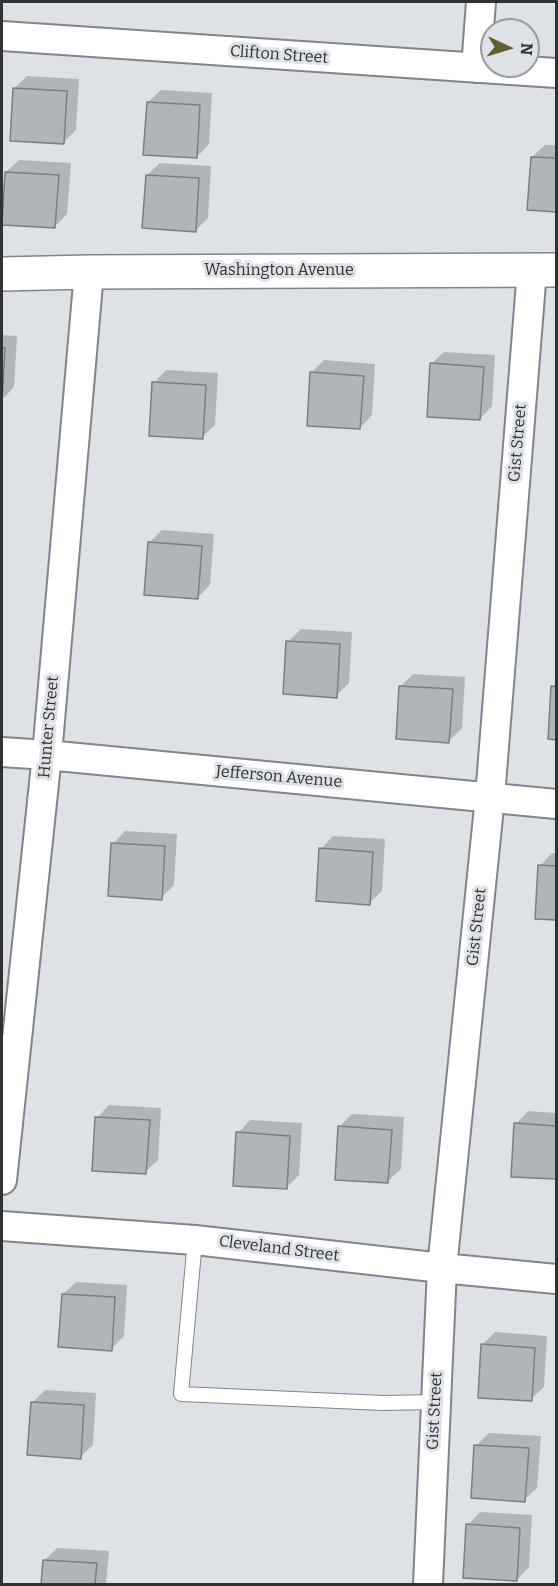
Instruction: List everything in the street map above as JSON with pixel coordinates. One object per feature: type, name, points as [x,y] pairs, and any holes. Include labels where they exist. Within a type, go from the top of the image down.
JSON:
[{"type":"street","points":[[476,68],[481,2]]},
{"type":"street","name":"Clifton Street","points":[[2,36],[556,73]]},
{"type":"street","name":"Washington Avenue","points":[[2,274],[544,270]]},
{"type":"street","name":"Gist Street","points":[[428,1584],[442,1268],[544,270]]},
{"type":"street","name":"Hunter Street","points":[[2,1180],[46,755],[90,272]]},
{"type":"street","name":"Jefferson Avenue","points":[[2,752],[556,804]]},
{"type":"street","name":"Cleveland Street","points":[[2,1226],[195,1240],[556,1279]]},
{"type":"lane","points":[[195,1240],[181,1394],[436,1402]]},
{"type":"building","points":[[13,88],[67,91],[64,144],[10,141]]},
{"type":"building","points":[[147,102],[200,105],[197,158],[143,155]]},
{"type":"building","points":[[531,157],[556,158],[556,212],[527,210]]},
{"type":"building","points":[[5,172],[59,175],[55,228],[2,225]]},
{"type":"building","points":[[146,175],[199,178],[196,232],[142,228]]},
{"type":"building","points":[[2,348],[5,348],[2,402]]},
{"type":"building","points":[[430,363],[484,367],[480,420],[427,417]]},
{"type":"building","points":[[310,372],[364,376],[360,429],[307,426]]},
{"type":"building","points":[[152,382],[206,385],[203,439],[149,436]]},
{"type":"building","points":[[148,542],[202,546],[198,599],[144,595]]},
{"type":"building","points":[[286,641],[340,644],[337,698],[283,694]]},
{"type":"building","points":[[399,686],[453,689],[449,743],[396,739]]},
{"type":"building","points":[[551,686],[556,687],[556,740],[548,739]]},
{"type":"building","points":[[111,843],[165,846],[162,900],[108,896]]},
{"type":"building","points":[[319,848],[373,852],[370,905],[316,901]]},
{"type":"building","points":[[538,865],[556,866],[556,920],[535,919]]},
{"type":"building","points":[[95,1117],[150,1120],[146,1174],[92,1171]]},
{"type":"building","points":[[514,1123],[556,1126],[556,1179],[511,1177]]},
{"type":"building","points":[[338,1126],[392,1130],[388,1183],[335,1180]]},
{"type":"building","points":[[236,1132],[290,1136],[287,1189],[233,1186]]},
{"type":"building","points":[[62,1294],[115,1297],[112,1351],[58,1347]]},
{"type":"building","points":[[481,1344],[535,1348],[532,1401],[478,1398]]},
{"type":"building","points":[[31,1402],[84,1405],[81,1459],[27,1455]]},
{"type":"building","points":[[474,1445],[529,1448],[525,1502],[471,1498]]},
{"type":"building","points":[[466,1524],[520,1528],[517,1581],[463,1578]]},
{"type":"building","points":[[43,1560],[97,1563],[95,1584],[41,1584]]}]
